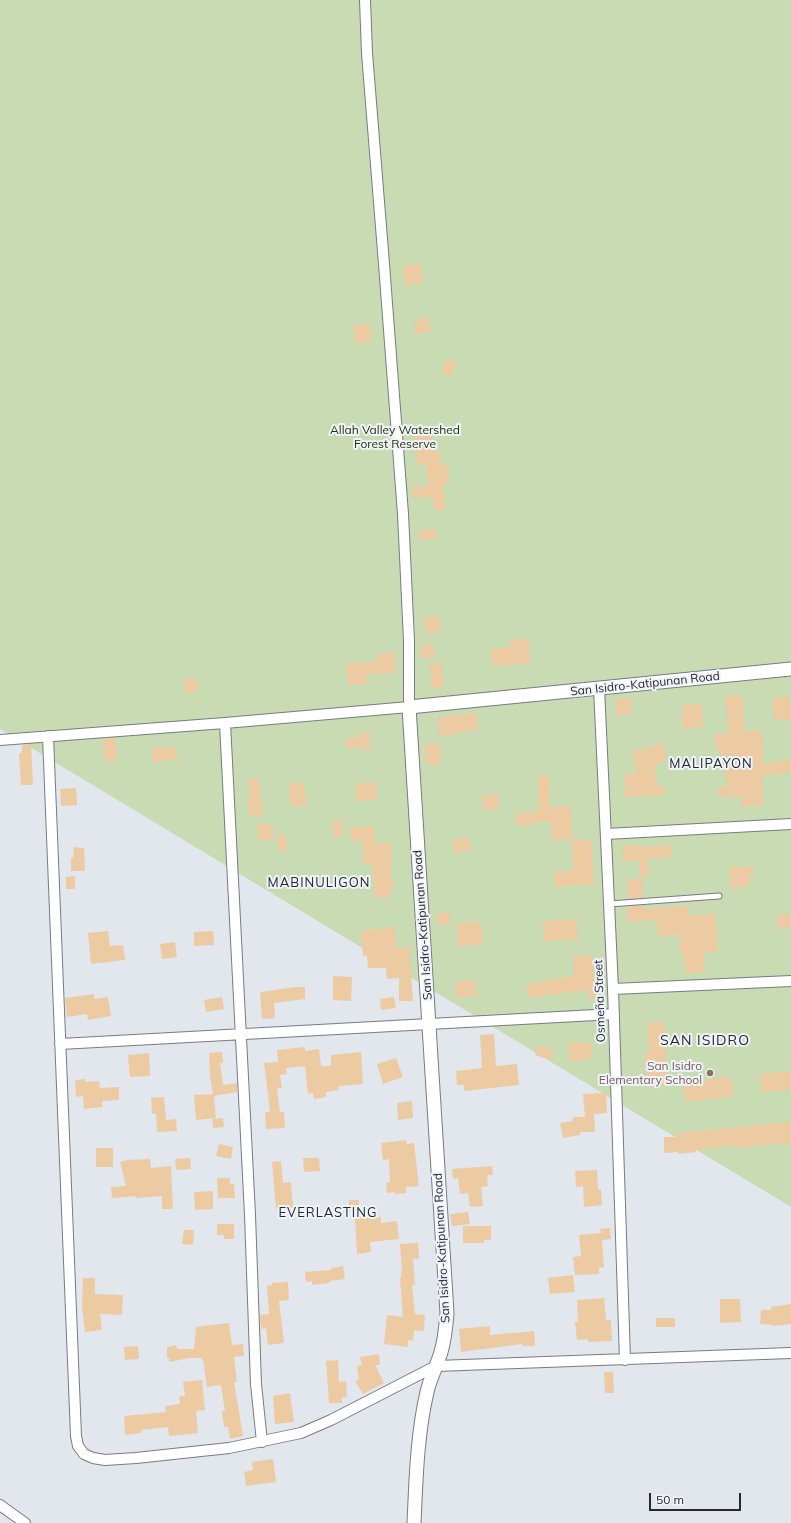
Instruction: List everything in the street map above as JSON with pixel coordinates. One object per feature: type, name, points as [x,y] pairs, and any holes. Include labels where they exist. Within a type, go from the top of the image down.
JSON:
[{"type":"street","points":[[0,740],[409,707],[409,641],[403,514],[367,53],[365,0]]},
{"type":"street","name":"San Isidro-Katipunan Road","points":[[414,1523],[423,1417],[427,1392],[446,1332],[447,1313],[409,707],[791,669]]},
{"type":"street","name":"Osmeña Street","points":[[599,688],[613,989],[626,1360]]},
{"type":"street","points":[[225,723],[250,1215],[256,1384],[262,1442]]},
{"type":"street","points":[[48,736],[76,1436],[78,1446],[84,1454],[93,1458],[105,1460],[136,1458],[229,1448],[301,1434],[436,1366],[791,1353]]},
{"type":"street","points":[[606,834],[791,824]]},
{"type":"street","points":[[613,989],[791,981]]},
{"type":"street","points":[[60,1044],[614,1014]]},
{"type":"street","points":[[0,1506],[25,1523]]},
{"type":"lane","points":[[609,904],[720,896]]},
{"type":"green space","name":"Allah Valley Watershed Forest Reserve","points":[[0,0],[791,0],[791,1207],[0,729]]},
{"type":"building","points":[[421,265],[422,284],[405,285],[403,266]]},
{"type":"building","points":[[428,317],[430,332],[416,334],[414,319]]},
{"type":"building","points":[[371,324],[371,342],[355,343],[354,325]]},
{"type":"building","points":[[445,360],[456,362],[453,375],[442,373]]},
{"type":"building","points":[[431,432],[433,453],[440,452],[441,465],[448,465],[449,483],[443,483],[446,509],[434,510],[433,497],[412,498],[411,487],[428,486],[426,464],[417,465],[413,433]]},
{"type":"building","points":[[436,529],[437,539],[420,541],[419,530]]},
{"type":"building","points":[[440,616],[441,631],[426,634],[424,618]]},
{"type":"building","points":[[528,638],[531,663],[493,667],[490,650],[511,646],[510,640]]},
{"type":"building","points":[[433,644],[435,657],[421,659],[420,645]]},
{"type":"building","points":[[394,652],[396,672],[366,675],[367,684],[348,685],[347,663],[378,661],[377,654]]},
{"type":"building","points":[[441,663],[444,687],[432,688],[430,664]]},
{"type":"building","points":[[197,678],[198,692],[186,693],[184,679]]},
{"type":"building","points":[[742,695],[745,731],[761,730],[764,765],[791,759],[791,772],[762,776],[764,805],[742,807],[742,796],[719,798],[718,787],[728,786],[720,750],[716,751],[714,734],[728,734],[725,697]]},
{"type":"building","points":[[790,696],[791,719],[774,720],[772,698]]},
{"type":"building","points":[[616,698],[631,698],[631,715],[616,715]]},
{"type":"building","points":[[701,704],[703,728],[683,729],[682,705]]},
{"type":"building","points":[[476,713],[478,730],[459,732],[459,734],[439,737],[437,718]]},
{"type":"building","points":[[370,732],[371,749],[347,749],[346,739],[359,738],[358,733]]},
{"type":"building","points":[[115,738],[117,761],[104,761],[103,739]]},
{"type":"building","points":[[440,743],[441,764],[426,765],[425,744]]},
{"type":"building","points":[[664,743],[666,762],[654,764],[657,786],[664,785],[665,795],[625,797],[624,774],[636,773],[633,750],[652,748],[652,745]]},
{"type":"building","points":[[31,744],[33,785],[21,785],[19,753],[22,753],[22,745]]},
{"type":"building","points":[[175,747],[178,759],[152,763],[152,748]]},
{"type":"building","points":[[538,775],[549,775],[550,807],[570,806],[573,839],[552,840],[550,821],[517,826],[516,813],[538,812]]},
{"type":"building","points":[[249,779],[259,779],[263,815],[249,816],[247,802],[250,802]]},
{"type":"building","points":[[303,782],[307,805],[291,806],[289,784]]},
{"type":"building","points":[[376,782],[378,799],[357,801],[355,784]]},
{"type":"building","points":[[76,788],[77,805],[61,806],[60,789]]},
{"type":"building","points":[[498,794],[500,808],[484,811],[482,796]]},
{"type":"building","points":[[342,820],[343,836],[333,837],[332,821]]},
{"type":"building","points":[[272,824],[274,839],[258,841],[257,825]]},
{"type":"building","points":[[373,826],[375,844],[391,843],[392,862],[390,862],[393,891],[389,892],[390,897],[375,898],[371,863],[364,864],[362,840],[351,841],[350,828]]},
{"type":"building","points":[[277,835],[286,835],[287,851],[277,851]]},
{"type":"building","points":[[469,837],[471,851],[454,853],[452,840]]},
{"type":"building","points":[[591,839],[594,884],[555,887],[554,872],[573,870],[571,840]]},
{"type":"building","points":[[671,844],[672,857],[648,859],[649,877],[640,877],[639,860],[623,861],[622,846],[640,845],[640,847]]},
{"type":"building","points":[[74,847],[84,848],[85,871],[71,871],[71,858],[73,858]]},
{"type":"building","points":[[753,866],[754,875],[749,876],[750,886],[730,888],[729,868]]},
{"type":"building","points":[[75,876],[75,889],[66,889],[66,877]]},
{"type":"building","points":[[642,879],[643,898],[629,899],[627,880]]},
{"type":"building","points":[[644,905],[645,909],[689,905],[689,916],[715,914],[718,951],[704,952],[704,972],[685,973],[684,954],[680,954],[679,934],[658,936],[656,920],[628,922],[627,907]]},
{"type":"building","points":[[450,912],[450,925],[437,925],[437,913]]},
{"type":"building","points":[[777,915],[791,915],[791,928],[777,929]]},
{"type":"building","points":[[577,919],[578,939],[544,941],[543,921]]},
{"type":"building","points":[[480,921],[483,944],[459,947],[456,924]]},
{"type":"building","points":[[394,927],[396,948],[409,947],[413,1001],[399,1001],[399,978],[387,979],[386,968],[368,968],[367,956],[363,956],[361,931]]},
{"type":"building","points":[[108,931],[110,946],[123,945],[125,960],[91,964],[88,933]]},
{"type":"building","points":[[213,931],[214,945],[194,946],[194,932]]},
{"type":"building","points":[[175,942],[177,957],[162,959],[160,944]]},
{"type":"building","points":[[592,955],[594,978],[598,978],[600,996],[588,998],[587,990],[528,998],[527,984],[574,976],[573,956]]},
{"type":"building","points":[[333,976],[352,977],[351,1001],[333,1000]]},
{"type":"building","points":[[475,980],[477,995],[456,998],[455,982]]},
{"type":"building","points":[[305,987],[305,999],[274,1003],[275,1018],[262,1019],[260,992]]},
{"type":"building","points":[[94,994],[94,999],[108,997],[111,1016],[88,1020],[87,1014],[67,1017],[65,998]]},
{"type":"building","points":[[222,997],[224,1009],[206,1012],[204,1000]]},
{"type":"building","points":[[394,997],[396,1008],[381,1010],[380,999]]},
{"type":"building","points":[[664,1022],[668,1085],[648,1087],[644,1053],[649,1053],[647,1023]]},
{"type":"building","points":[[494,1034],[496,1066],[517,1064],[519,1085],[464,1091],[464,1085],[457,1085],[456,1071],[482,1068],[480,1035]]},
{"type":"building","points":[[591,1042],[592,1059],[570,1061],[568,1044]]},
{"type":"building","points":[[538,1045],[553,1049],[550,1060],[535,1055]]},
{"type":"building","points":[[305,1047],[305,1051],[319,1049],[321,1066],[331,1066],[331,1055],[361,1052],[363,1084],[339,1086],[339,1090],[326,1092],[326,1097],[314,1099],[313,1093],[308,1094],[305,1066],[286,1068],[287,1074],[280,1075],[282,1088],[277,1088],[280,1112],[284,1112],[285,1128],[266,1129],[265,1112],[270,1112],[264,1063],[278,1062],[277,1050]]},
{"type":"building","points":[[222,1052],[223,1063],[220,1063],[223,1085],[237,1083],[237,1092],[214,1096],[216,1118],[196,1120],[194,1095],[213,1094],[210,1077],[209,1053]]},
{"type":"building","points":[[149,1053],[150,1076],[130,1077],[128,1055]]},
{"type":"building","points":[[396,1058],[403,1077],[383,1084],[377,1064]]},
{"type":"building","points":[[791,1071],[791,1089],[762,1093],[760,1074]]},
{"type":"building","points":[[700,1077],[700,1080],[731,1077],[734,1096],[685,1102],[683,1079]]},
{"type":"building","points":[[85,1079],[85,1082],[99,1081],[100,1088],[119,1087],[119,1100],[102,1101],[102,1107],[84,1109],[83,1096],[76,1097],[75,1080]]},
{"type":"building","points":[[606,1093],[607,1113],[594,1114],[595,1132],[580,1132],[580,1135],[563,1138],[560,1123],[573,1121],[573,1117],[585,1117],[583,1094]]},
{"type":"building","points":[[164,1097],[166,1120],[176,1119],[177,1131],[157,1132],[156,1114],[152,1114],[151,1098]]},
{"type":"building","points":[[412,1101],[413,1118],[398,1120],[397,1103]]},
{"type":"building","points":[[223,1118],[224,1127],[213,1128],[212,1119]]},
{"type":"building","points":[[791,1122],[791,1143],[739,1148],[739,1145],[696,1150],[696,1152],[679,1154],[678,1152],[664,1153],[664,1137],[677,1137],[676,1133]]},
{"type":"building","points":[[406,1140],[407,1144],[414,1143],[419,1186],[406,1187],[406,1193],[387,1193],[386,1183],[390,1182],[389,1159],[383,1160],[381,1143]]},
{"type":"building","points":[[219,1144],[233,1147],[231,1159],[216,1156]]},
{"type":"building","points":[[96,1148],[113,1148],[113,1167],[96,1167]]},
{"type":"building","points":[[190,1158],[191,1169],[176,1170],[175,1159]]},
{"type":"building","points":[[303,1158],[319,1158],[320,1171],[304,1172]]},
{"type":"building","points":[[150,1159],[151,1168],[171,1166],[173,1209],[162,1209],[162,1196],[112,1198],[111,1187],[126,1186],[120,1162],[127,1160]]},
{"type":"building","points":[[281,1161],[283,1183],[291,1182],[293,1208],[276,1209],[272,1162]]},
{"type":"building","points":[[492,1166],[493,1175],[487,1175],[488,1186],[481,1187],[483,1206],[470,1207],[468,1193],[460,1194],[458,1178],[453,1179],[452,1169]]},
{"type":"building","points":[[597,1170],[598,1190],[601,1189],[602,1205],[584,1207],[583,1186],[576,1187],[575,1171]]},
{"type":"building","points":[[217,1178],[230,1178],[230,1184],[234,1184],[235,1198],[218,1198]]},
{"type":"building","points":[[213,1191],[213,1209],[195,1210],[194,1192]]},
{"type":"building","points":[[349,1200],[359,1200],[359,1211],[349,1211]]},
{"type":"building","points":[[468,1212],[470,1224],[452,1226],[450,1214]]},
{"type":"building","points":[[381,1217],[381,1223],[397,1221],[399,1239],[370,1242],[371,1252],[357,1254],[355,1218]]},
{"type":"building","points":[[217,1224],[234,1224],[234,1239],[224,1239],[224,1235],[217,1235]]},
{"type":"building","points":[[463,1226],[491,1226],[491,1240],[484,1240],[484,1243],[463,1243]]},
{"type":"building","points":[[610,1228],[611,1239],[602,1240],[604,1267],[599,1268],[599,1274],[575,1275],[573,1257],[581,1256],[579,1235],[601,1233],[600,1229]]},
{"type":"building","points":[[184,1230],[194,1230],[193,1245],[182,1244]]},
{"type":"building","points":[[418,1243],[419,1259],[413,1259],[415,1285],[412,1285],[415,1314],[425,1315],[424,1331],[414,1330],[413,1341],[408,1340],[408,1347],[384,1344],[387,1315],[403,1317],[400,1278],[402,1272],[400,1244]]},
{"type":"building","points":[[343,1266],[345,1279],[330,1281],[330,1283],[312,1285],[312,1281],[306,1282],[305,1272],[331,1270],[331,1268]]},
{"type":"building","points":[[573,1275],[575,1292],[550,1294],[548,1278]]},
{"type":"building","points":[[83,1278],[95,1278],[95,1294],[123,1295],[122,1315],[100,1314],[102,1330],[85,1332],[82,1306]]},
{"type":"building","points":[[288,1282],[289,1300],[279,1301],[284,1343],[268,1345],[266,1328],[261,1329],[260,1315],[269,1314],[267,1286],[272,1285],[272,1283]]},
{"type":"building","points":[[604,1298],[606,1320],[611,1320],[612,1341],[588,1342],[588,1339],[577,1340],[575,1322],[578,1322],[577,1300]]},
{"type":"building","points":[[720,1299],[740,1299],[741,1322],[720,1323]]},
{"type":"building","points":[[791,1304],[791,1324],[773,1326],[760,1324],[761,1310],[771,1310],[771,1307]]},
{"type":"building","points":[[656,1318],[675,1318],[675,1327],[656,1327]]},
{"type":"building","points":[[229,1323],[232,1345],[243,1344],[244,1356],[234,1357],[237,1382],[234,1382],[243,1436],[230,1439],[228,1427],[224,1427],[222,1411],[225,1411],[221,1385],[207,1387],[203,1360],[201,1358],[189,1358],[170,1362],[169,1358],[167,1358],[167,1347],[176,1345],[177,1349],[194,1349],[196,1327]]},
{"type":"building","points":[[490,1326],[490,1335],[534,1331],[535,1346],[522,1346],[522,1344],[461,1352],[459,1329]]},
{"type":"building","points":[[138,1346],[139,1359],[125,1360],[124,1347]]},
{"type":"building","points":[[379,1354],[380,1365],[375,1365],[384,1383],[363,1394],[355,1381],[359,1380],[357,1366],[362,1365],[360,1357]]},
{"type":"building","points":[[338,1360],[339,1382],[346,1381],[347,1397],[342,1397],[342,1403],[329,1403],[326,1361]]},
{"type":"building","points":[[604,1372],[613,1372],[614,1393],[605,1393]]},
{"type":"building","points":[[202,1380],[205,1410],[196,1411],[198,1433],[169,1436],[168,1427],[141,1430],[141,1433],[125,1435],[124,1416],[166,1412],[165,1406],[180,1404],[179,1396],[185,1396],[183,1382]]},
{"type":"building","points":[[290,1393],[294,1422],[275,1424],[273,1396]]},
{"type":"building","points":[[273,1459],[276,1482],[246,1486],[244,1472],[253,1470],[252,1462]]},
{"type":"place","name":"San Isidro Elementary School","points":[[710,1073]]},
{"type":"district","name":"MALIPAYON","points":[[711,764]]},
{"type":"district","name":"MABINULIGON","points":[[319,883]]},
{"type":"district","name":"SAN ISIDRO","points":[[705,1041]]},
{"type":"district","name":"EVERLASTING","points":[[328,1213]]}]
